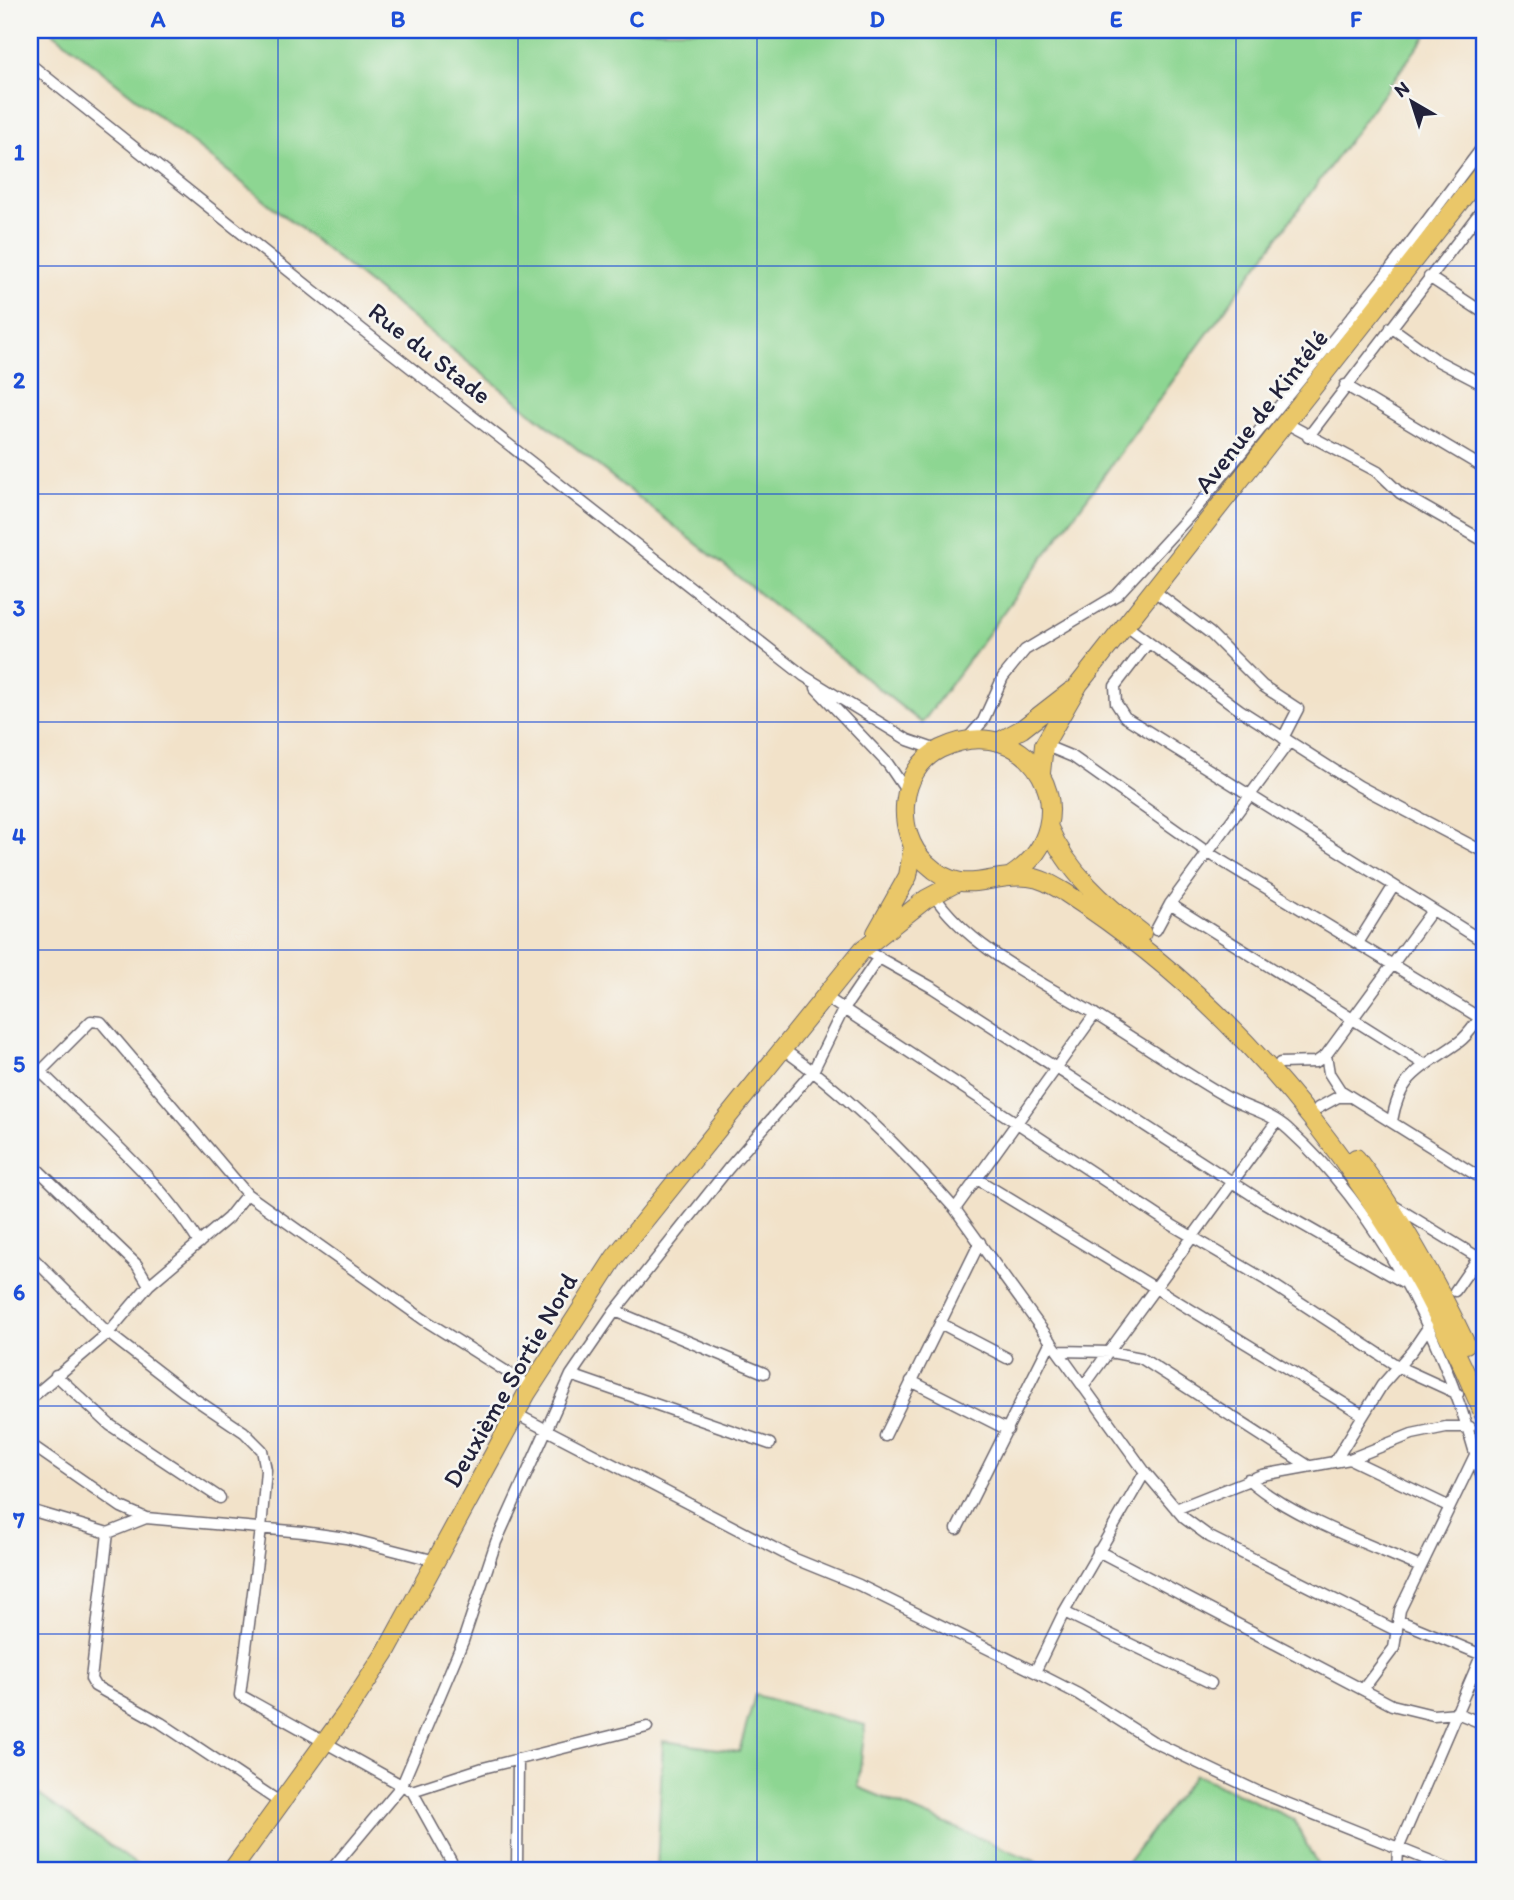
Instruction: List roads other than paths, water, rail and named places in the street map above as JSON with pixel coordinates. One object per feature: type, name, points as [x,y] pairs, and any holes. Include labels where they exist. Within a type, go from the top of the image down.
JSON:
[{"type":"main road","name":"Avenue de Kintélé","points":[[1041,773],[1044,745],[1079,684],[1284,422],[1404,276],[1484,171]]},
{"type":"main road","name":"Avenue de Kintélé","points":[[1000,741],[1022,729],[1079,684]]},
{"type":"main road","points":[[1011,876],[1035,856],[1049,828],[1051,809],[1041,773],[1016,748],[1000,741],[967,739],[937,750],[924,762],[907,792],[904,810],[913,846],[924,862],[940,874],[958,881],[985,883],[1011,876],[1043,879],[1095,912],[1219,1015],[1273,1073],[1333,1145],[1402,1249],[1449,1335],[1484,1415]]},
{"type":"main road","points":[[1049,828],[1062,854],[1104,902],[1196,980],[1280,1063],[1318,1108],[1388,1202],[1450,1310],[1484,1386]]},
{"type":"main road","name":"Deuxième Sortie Nord","points":[[871,949],[908,876],[913,846]]},
{"type":"main road","name":"Deuxième Sortie Nord","points":[[232,1870],[326,1741],[386,1652],[531,1387],[589,1295],[645,1216],[824,996],[871,949],[933,894],[958,881]]},
{"type":"street","name":"Rue du Stade","points":[[30,64],[369,335],[804,676],[908,740],[937,750]]},
{"type":"street","points":[[967,739],[983,721],[1003,677],[1025,649],[1117,595],[1194,511],[1392,267],[1484,145]]},
{"type":"street","points":[[1308,437],[1345,385],[1484,207]]},
{"type":"street","points":[[1429,277],[1484,313]]},
{"type":"street","points":[[1391,327],[1438,360],[1484,385]]},
{"type":"street","points":[[1345,385],[1484,468]]},
{"type":"street","points":[[1284,422],[1378,472],[1400,493],[1484,541]]},
{"type":"street","points":[[1153,590],[1210,633],[1263,686],[1298,709],[1286,740],[1250,798],[1170,904],[1156,930]]},
{"type":"street","points":[[1125,625],[1286,740],[1359,786],[1484,852]]},
{"type":"street","points":[[1148,643],[1115,687],[1116,703],[1125,717],[1431,912],[1484,942]]},
{"type":"street","name":"Rue du Stade","points":[[804,676],[872,746],[907,792]]},
{"type":"street","points":[[1044,745],[1073,757],[1208,852],[1483,1015],[1459,1042],[1424,1064],[1399,1092],[1392,1121]]},
{"type":"street","points":[[1358,943],[1393,887]]},
{"type":"street","points":[[933,894],[963,929],[1225,1097],[1277,1121],[1346,1193],[1405,1283],[1429,1326],[1470,1427],[1484,1486]]},
{"type":"street","points":[[1170,904],[1424,1064]]},
{"type":"street","points":[[1280,1063],[1316,1062],[1326,1055],[1431,912]]},
{"type":"street","points":[[331,1870],[407,1788],[463,1641],[496,1542],[571,1375],[615,1311],[728,1169],[813,1071],[871,949],[1234,1183],[1405,1283]]},
{"type":"street","points":[[824,996],[1016,1124],[1266,1280],[1399,1367],[1458,1394]]},
{"type":"street","points":[[955,1209],[1094,1014]]},
{"type":"street","points":[[30,1082],[91,1021],[101,1022],[247,1194],[423,1319],[531,1387]]},
{"type":"street","points":[[783,1049],[813,1071],[934,1185],[955,1209],[1145,1472],[1176,1510],[1210,1537],[1398,1625],[1483,1652],[1398,1849],[1397,1870]]},
{"type":"street","points":[[1326,1055],[1334,1081],[1350,1097],[1484,1180]]},
{"type":"street","points":[[41,1072],[152,1184],[187,1224],[199,1243]]},
{"type":"street","points":[[1318,1108],[1338,1097],[1350,1097]]},
{"type":"street","points":[[1083,1387],[1195,1238],[1277,1121]]},
{"type":"street","points":[[30,1162],[137,1265],[149,1285]]},
{"type":"street","points":[[977,1179],[1363,1415]]},
{"type":"street","points":[[30,1399],[108,1333],[149,1285],[228,1218],[247,1194]]},
{"type":"street","points":[[1388,1202],[1482,1256],[1455,1291]]},
{"type":"street","points":[[885,1436],[980,1242]]},
{"type":"street","points":[[30,1255],[108,1333],[256,1442],[266,1461],[261,1529],[240,1695],[245,1701],[326,1741],[407,1788],[451,1861],[448,1870]]},
{"type":"street","points":[[615,1311],[764,1373]]},
{"type":"street","points":[[940,1323],[1007,1358]]},
{"type":"street","points":[[1335,1461],[1382,1385],[1429,1326]]},
{"type":"street","points":[[1054,1346],[1141,1358],[1307,1465]]},
{"type":"street","points":[[957,1529],[1007,1430],[1054,1346]]},
{"type":"street","points":[[56,1375],[110,1425],[220,1498]]},
{"type":"street","points":[[571,1375],[770,1444]]},
{"type":"street","points":[[911,1381],[1007,1430]]},
{"type":"street","points":[[516,1414],[795,1559],[859,1585],[1078,1694],[1152,1741],[1259,1792],[1453,1870]]},
{"type":"street","points":[[1176,1510],[1248,1479],[1307,1465],[1350,1459],[1412,1434],[1446,1427],[1470,1427]]},
{"type":"street","points":[[30,1444],[121,1507],[146,1518],[346,1538],[436,1562]]},
{"type":"street","points":[[1364,1688],[1394,1648],[1398,1625],[1420,1567],[1476,1453]]},
{"type":"street","points":[[1350,1459],[1448,1506]]},
{"type":"street","points":[[1034,1672],[1064,1612],[1145,1472]]},
{"type":"street","points":[[1248,1479],[1261,1491],[1293,1509],[1420,1567]]},
{"type":"street","points":[[30,1510],[107,1534],[146,1518]]},
{"type":"street","points":[[107,1534],[91,1679],[95,1686],[161,1723],[281,1803]]},
{"type":"street","points":[[1098,1551],[1403,1708],[1433,1715],[1457,1713],[1484,1724]]},
{"type":"street","points":[[1064,1612],[1211,1683]]},
{"type":"street","points":[[407,1788],[647,1727]]},
{"type":"street","points":[[517,1870],[518,1759]]}]
